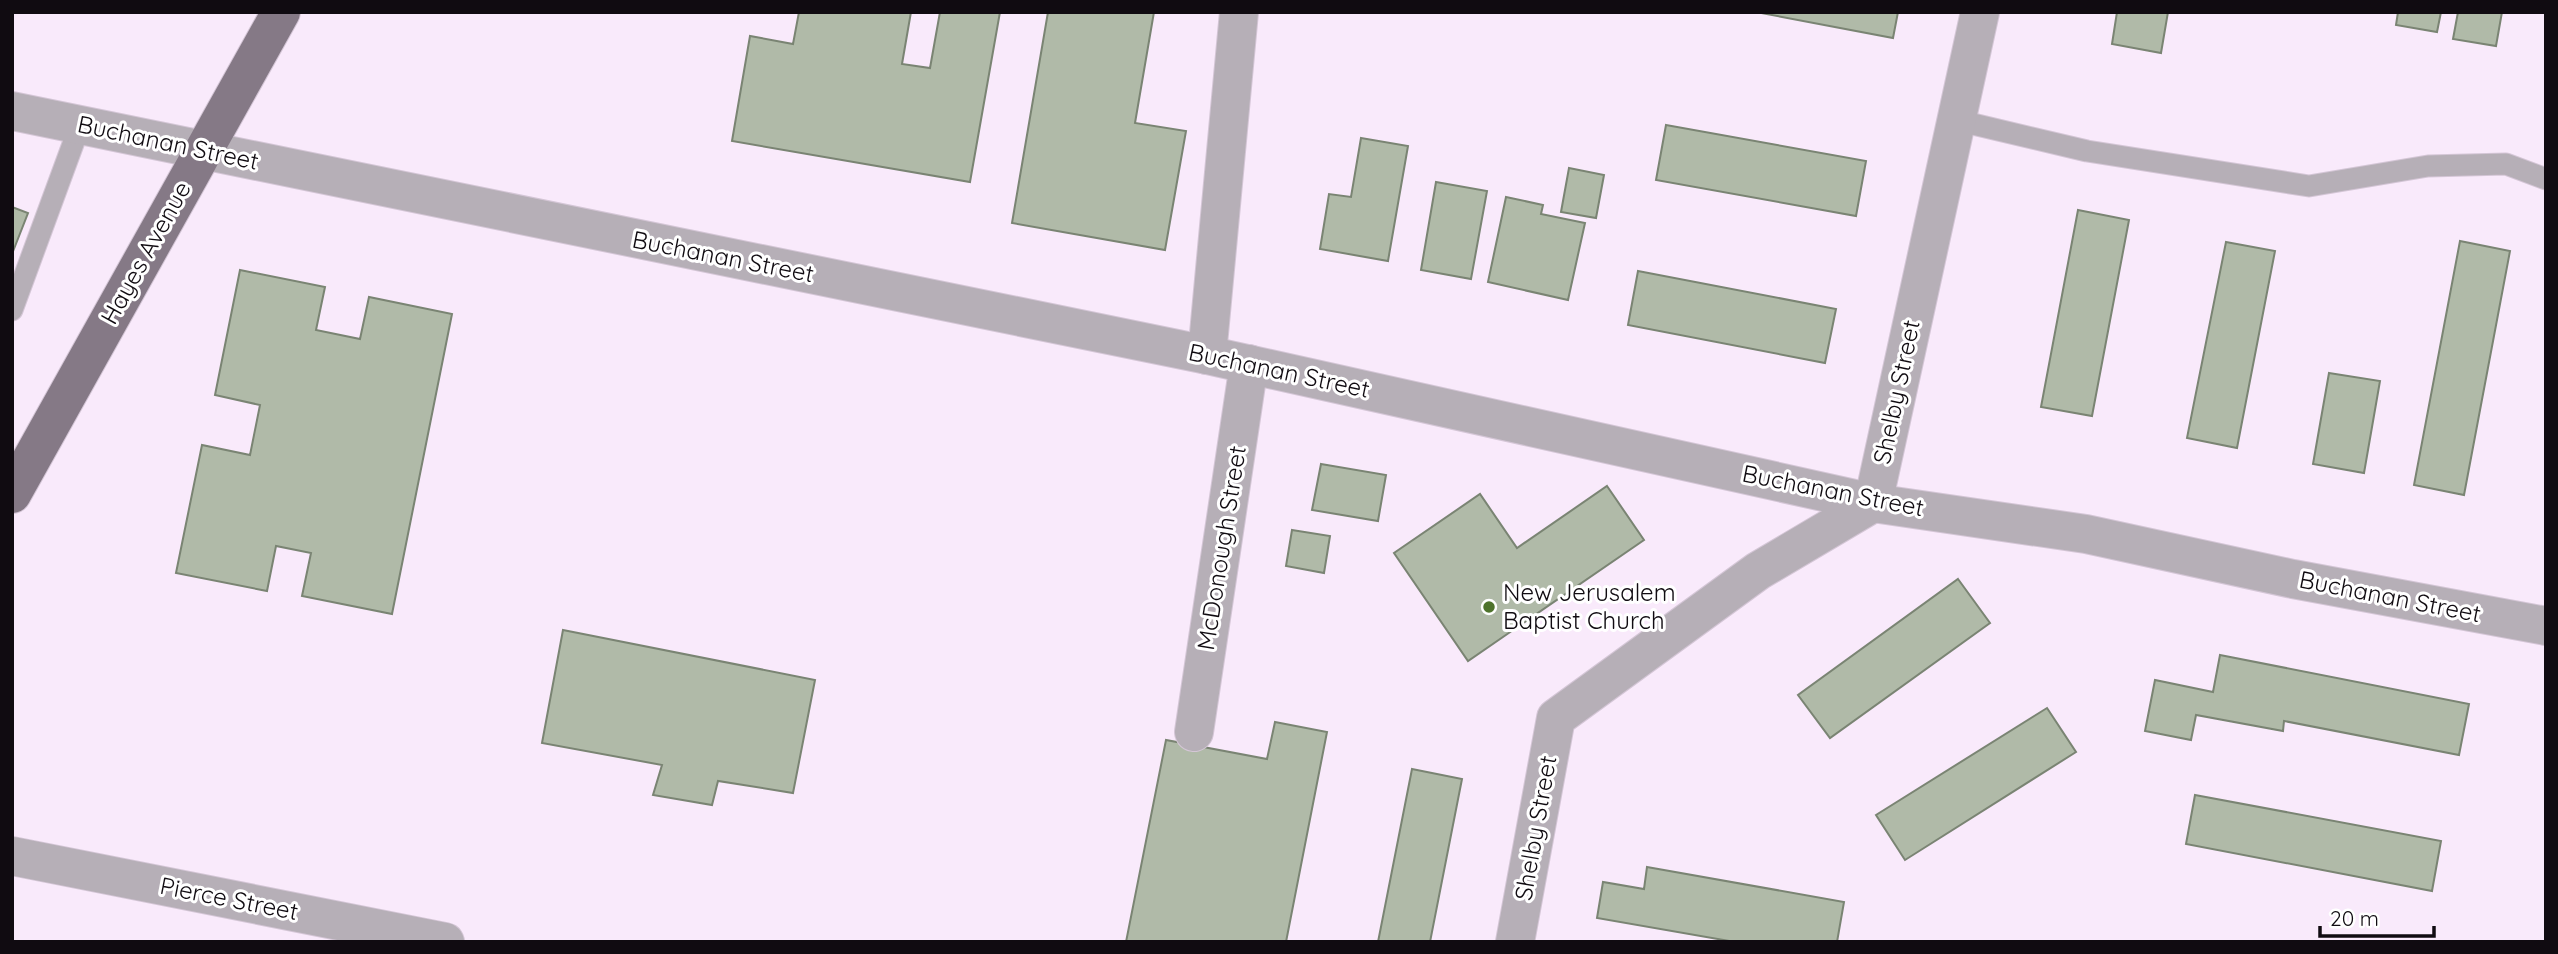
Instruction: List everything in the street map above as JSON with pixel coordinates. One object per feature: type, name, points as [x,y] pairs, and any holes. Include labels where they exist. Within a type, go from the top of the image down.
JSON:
[{"type":"main road","name":"Hayes Avenue","points":[[12,494],[281,12]]},
{"type":"street","points":[[1207,355],[1239,12]]},
{"type":"street","name":"Shelby Street","points":[[1515,942],[1556,718],[1758,571],[1873,503],[1980,12]]},
{"type":"street","name":"Buchanan Street","points":[[12,111],[1250,364],[1873,503],[2086,534],[2307,581],[2546,626]]},
{"type":"street","name":"McDonough Street","points":[[1194,732],[1250,364]]},
{"type":"street","name":"Pierce Street","points":[[12,856],[389,936],[445,942]]},
{"type":"lane","points":[[1956,120],[2087,151],[2309,186],[2428,166],[2506,164],[2546,179]]},
{"type":"lane","points":[[12,310],[80,125]]},
{"type":"building","points":[[799,12],[911,12],[902,64],[930,68],[940,12],[1000,12],[970,182],[732,141],[750,36],[793,44]]},
{"type":"building","points":[[1048,12],[1154,12],[1135,123],[1186,131],[1165,250],[1012,223]]},
{"type":"building","points":[[1756,12],[1898,12],[1893,38]]},
{"type":"building","points":[[2117,12],[2168,12],[2161,53],[2112,44]]},
{"type":"building","points":[[2398,12],[2441,12],[2437,32],[2396,25]]},
{"type":"building","points":[[2458,12],[2502,12],[2496,46],[2453,39]]},
{"type":"building","points":[[1666,125],[1866,161],[1856,216],[1656,180]]},
{"type":"building","points":[[1361,138],[1408,146],[1388,261],[1320,249],[1329,194],[1351,197]]},
{"type":"building","points":[[1569,168],[1604,175],[1596,218],[1561,212]]},
{"type":"building","points":[[1436,182],[1487,191],[1471,279],[1421,270]]},
{"type":"building","points":[[1506,197],[1543,205],[1541,214],[1585,223],[1568,300],[1488,282]]},
{"type":"building","points":[[12,207],[28,213],[12,254]]},
{"type":"building","points":[[2078,210],[2129,220],[2092,416],[2041,407]]},
{"type":"building","points":[[2460,241],[2510,251],[2464,495],[2414,485]]},
{"type":"building","points":[[2226,242],[2275,251],[2237,448],[2187,438]]},
{"type":"building","points":[[240,270],[325,287],[316,330],[360,339],[369,297],[452,314],[392,614],[302,596],[311,553],[276,546],[267,591],[176,573],[202,445],[250,455],[260,405],[215,395]]},
{"type":"building","points":[[1638,271],[1836,309],[1825,363],[1628,325]]},
{"type":"building","points":[[2329,373],[2380,381],[2364,473],[2313,464]]},
{"type":"building","points":[[1321,464],[1386,475],[1378,521],[1312,510]]},
{"type":"building","name":"New Jerusalem Baptist Church","points":[[1607,486],[1644,540],[1468,661],[1394,553],[1480,494],[1517,548]]},
{"type":"building","points":[[1292,530],[1330,536],[1324,573],[1286,566]]},
{"type":"building","points":[[1958,579],[1990,623],[1830,738],[1798,695]]},
{"type":"building","points":[[563,630],[815,680],[793,793],[718,781],[712,805],[653,795],[662,765],[542,743]]},
{"type":"building","points":[[2220,655],[2469,704],[2459,755],[2284,721],[2283,731],[2196,715],[2191,740],[2145,731],[2155,680],[2213,692]]},
{"type":"building","points":[[2047,708],[2076,752],[1905,860],[1876,815]]},
{"type":"building","points":[[1275,722],[1327,732],[1286,942],[1126,942],[1166,740],[1267,759]]},
{"type":"building","points":[[1412,769],[1462,779],[1430,942],[1378,942]]},
{"type":"building","points":[[2195,795],[2441,841],[2432,891],[2186,844]]},
{"type":"building","points":[[1647,867],[1844,902],[1837,942],[1735,942],[1597,918],[1603,882],[1644,889]]},
{"type":"place","name":"New Jerusalem Baptist Church","points":[[1489,607]]}]
